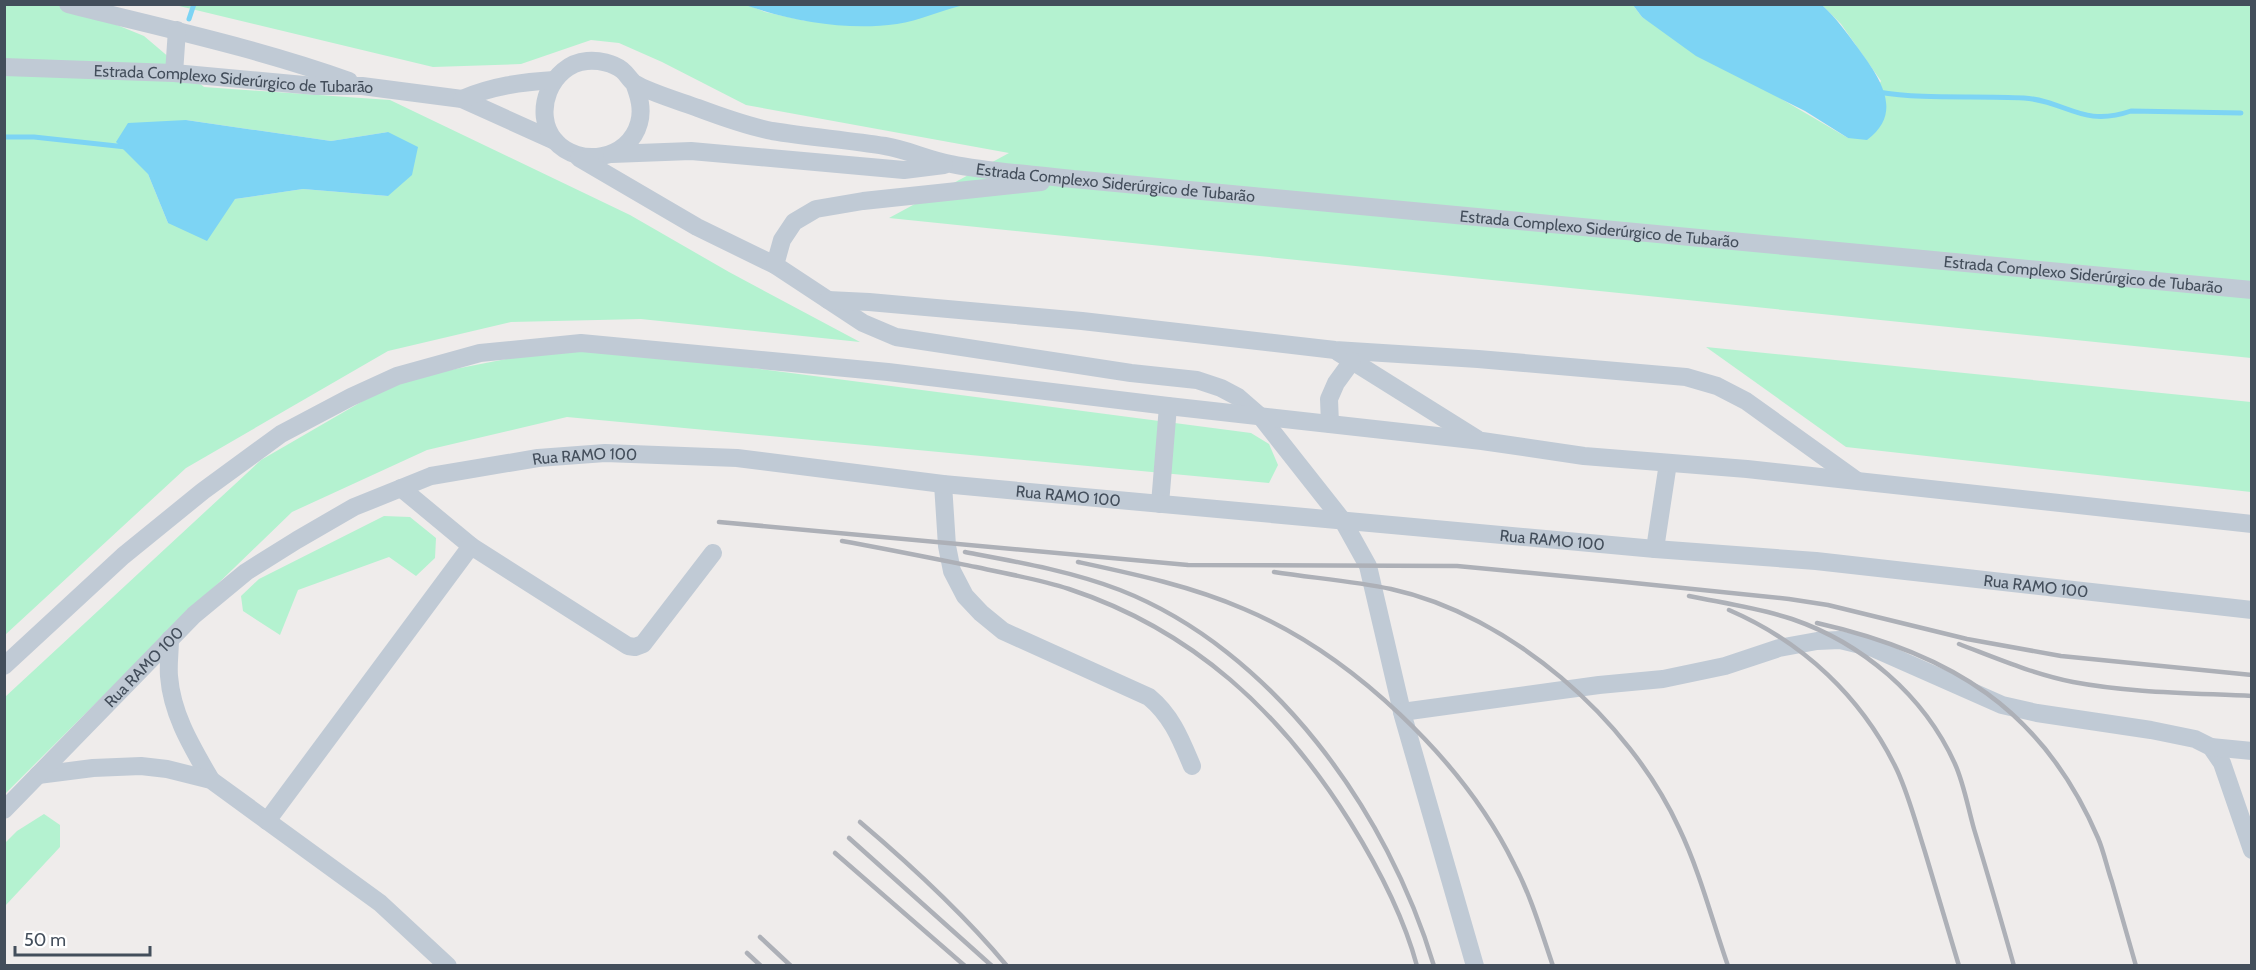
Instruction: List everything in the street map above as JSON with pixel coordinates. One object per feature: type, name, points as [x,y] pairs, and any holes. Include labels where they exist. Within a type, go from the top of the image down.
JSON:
[{"type":"street","points":[[68,4],[177,30],[298,63],[362,86]]},
{"type":"street","points":[[174,73],[177,30]]},
{"type":"street","name":"Estrada Complexo Siderúrgico de Tubarão","points":[[462,99],[508,85],[554,80],[568,67],[586,61],[604,62],[621,69],[634,83],[733,121],[771,130],[908,150],[949,164],[1072,179],[2252,290]]},
{"type":"street","name":"Estrada Complexo Siderúrgico de Tubarão","points":[[4,67],[174,73],[315,86],[362,86],[462,99],[555,141],[570,152],[583,157],[598,158],[612,154],[691,151],[904,170],[949,164]]},
{"type":"street","points":[[554,80],[546,94],[544,111],[547,126],[555,141]]},
{"type":"street","points":[[612,154],[629,142],[639,124],[641,103],[634,83]]},
{"type":"street","points":[[570,152],[697,227],[775,265],[863,323],[896,337],[1120,372],[1197,381],[1221,387],[1238,397],[1261,417],[1343,521],[1368,566],[1402,712],[1476,966]]},
{"type":"street","points":[[775,265],[782,240],[794,222],[816,209],[863,201],[1072,179]]},
{"type":"street","points":[[826,300],[1082,321],[1335,350],[1478,359],[1686,377],[1717,386],[1746,401],[1857,481]]},
{"type":"street","points":[[4,666],[123,556],[203,491],[281,434],[397,376],[480,353],[581,343],[888,372],[1482,441],[1584,456],[1857,481],[2252,524]]},
{"type":"street","points":[[1335,350],[1482,441]]},
{"type":"street","points":[[1330,424],[1329,399],[1336,383],[1352,361]]},
{"type":"street","points":[[1160,504],[1168,406]]},
{"type":"street","name":"Rua RAMO 100","points":[[4,810],[194,615],[254,567],[354,507],[431,476],[527,459],[605,453],[737,458],[943,484],[1655,549],[1816,561],[2252,610]]},
{"type":"street","points":[[1655,549],[1668,463]]},
{"type":"street","points":[[943,484],[947,546],[952,571],[964,596],[1003,632],[1149,697],[1163,708],[1176,727],[1192,766]]},
{"type":"street","points":[[401,488],[471,546],[628,646],[635,647],[643,644],[713,553]]},
{"type":"street","points":[[267,821],[471,546]]},
{"type":"street","points":[[170,639],[169,676],[174,703],[182,729],[211,780]]},
{"type":"street","points":[[1402,712],[1599,685],[1663,679],[1725,666],[1779,648],[1817,641],[1840,640],[1873,648],[2002,705],[2037,713],[2151,730],[2195,739],[2211,747],[2252,751]]},
{"type":"street","points":[[2211,747],[2222,762],[2252,850]]},
{"type":"street","points":[[38,775],[93,768],[141,766],[167,769],[211,780],[380,903],[448,966]]},
{"type":"green space","points":[[745,4],[765,12],[806,21],[964,4],[1633,5],[1642,17],[1848,138],[1881,81],[1841,24],[1822,5],[2251,5],[2251,358],[889,218],[1009,153],[746,105],[619,43],[591,40],[521,64],[433,67],[175,5]]},
{"type":"green space","points":[[5,5],[68,5],[144,36],[204,87],[390,100],[630,215],[729,272],[860,342],[641,319],[511,322],[388,351],[186,468],[5,635]],"holes":[[[186,120],[331,141],[388,132],[388,196],[303,189],[235,199],[168,223],[148,174]]]},
{"type":"green space","points":[[577,345],[1251,433],[1269,444],[1278,465],[1269,483],[567,417],[427,450],[292,512],[5,794],[5,697],[261,460],[399,380]]},
{"type":"green space","points":[[1706,347],[2251,402],[2251,492],[1846,447]]},
{"type":"green space","points":[[384,516],[410,517],[436,538],[435,558],[416,576],[389,557],[298,590],[280,635],[243,611],[241,596],[259,579]]},
{"type":"green space","points":[[44,814],[60,825],[60,847],[5,906],[5,843],[17,831]]},
{"type":"water","points":[[745,5],[964,5],[905,23],[858,26],[800,20]]},
{"type":"water","points":[[1633,5],[1822,5],[1845,31],[1874,71],[1885,94],[1885,118],[1867,140],[1848,138],[1805,111],[1696,56],[1642,17]]},
{"type":"water","points":[[186,120],[331,141],[388,132],[418,147],[412,175],[388,196],[303,189],[235,199],[207,241],[168,223],[148,174],[116,142],[128,123]]},
{"type":"waterway","points":[[189,19],[194,4]]},
{"type":"waterway","points":[[1878,92],[1914,96],[2024,98],[2100,117],[2131,111],[2241,113]]},
{"type":"waterway","points":[[4,137],[34,137],[126,147]]},
{"type":"railway","points":[[719,522],[1188,565],[1457,566],[1615,581],[1828,605],[1967,639],[2061,656],[2252,675]]},
{"type":"railway","points":[[842,541],[1023,577],[1069,589],[1114,606],[1156,627],[1194,652],[1230,680],[1263,711],[1323,782],[1350,822],[1380,874],[1405,928],[1417,966]]},
{"type":"railway","points":[[965,552],[1063,572],[1120,590],[1176,617],[1227,652],[1274,695],[1317,743],[1355,795],[1387,851],[1414,908],[1434,966]]},
{"type":"railway","points":[[1078,562],[1183,587],[1244,609],[1324,653],[1363,682],[1400,714],[1434,749],[1492,825],[1526,889],[1553,966]]},
{"type":"railway","points":[[1274,572],[1377,586],[1435,602],[1479,622],[1521,647],[1561,677],[1597,711],[1630,748],[1657,788],[1679,828],[1693,862],[1728,966]]},
{"type":"railway","points":[[1689,596],[1767,612],[1818,629],[1866,657],[1908,694],[1942,739],[1955,764],[2014,966]]},
{"type":"railway","points":[[1729,610],[1782,638],[1805,655],[1848,696],[1883,743],[1909,800],[1959,966]]},
{"type":"railway","points":[[1817,623],[1909,651],[1950,670],[1987,693],[2020,721],[2050,754],[2076,793],[2098,838],[2136,966]]},
{"type":"railway","points":[[1959,644],[2058,679],[2095,686],[2252,696]]},
{"type":"railway","points":[[860,822],[937,891],[1007,966]]},
{"type":"railway","points":[[849,838],[992,966]]},
{"type":"railway","points":[[835,853],[965,966]]},
{"type":"railway","points":[[760,937],[791,966]]},
{"type":"railway","points":[[747,953],[761,966]]}]
